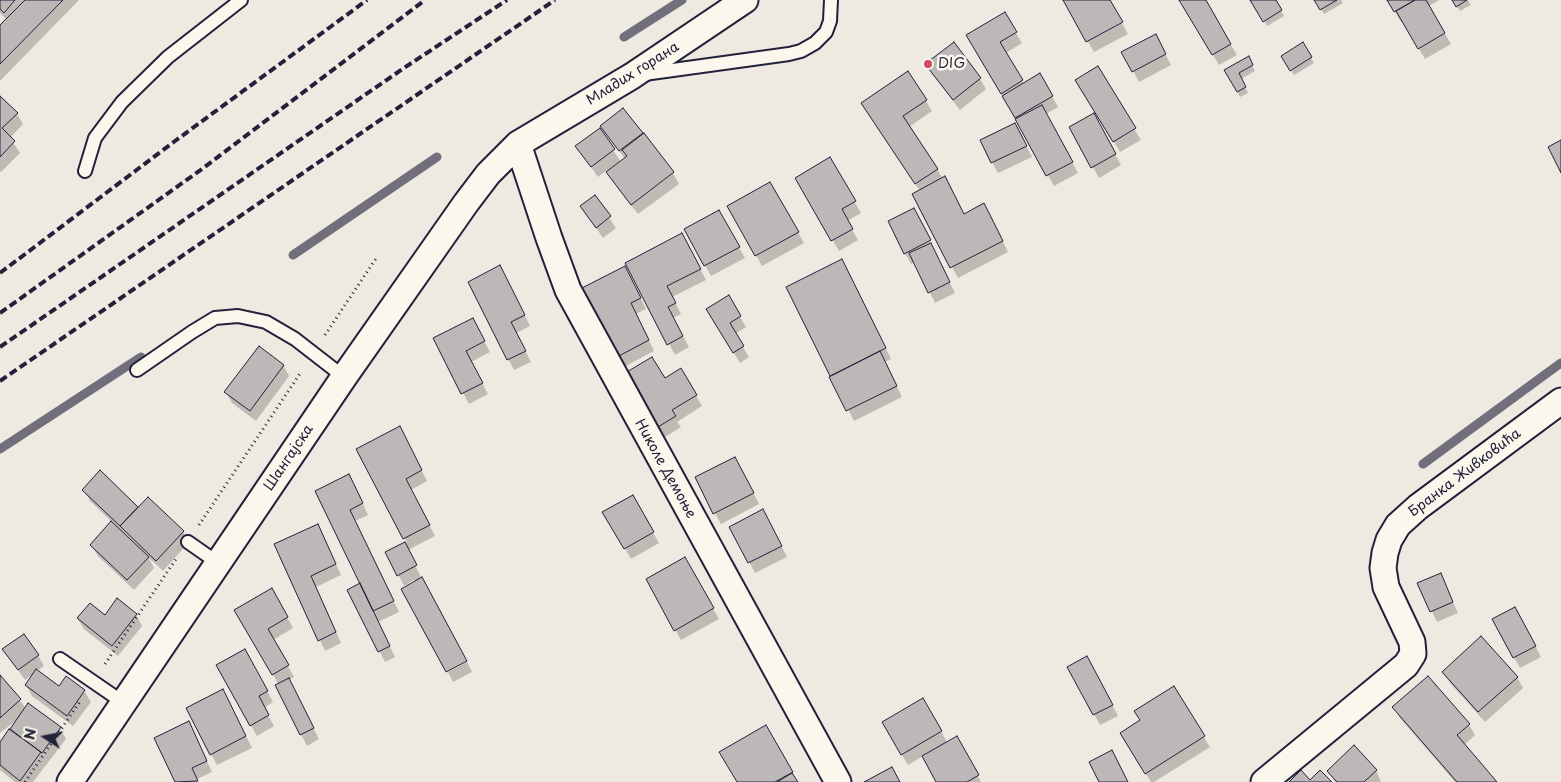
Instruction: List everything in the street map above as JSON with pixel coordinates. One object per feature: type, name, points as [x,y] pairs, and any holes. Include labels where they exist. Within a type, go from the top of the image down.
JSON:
[{"type":"street","name":"Младих горана","points":[[518,144],[632,76],[745,0]]},
{"type":"street","name":"Шангајска","points":[[70,782],[344,376],[466,203],[488,174],[518,144]]},
{"type":"street","name":"Николе Демоње","points":[[518,144],[568,290],[838,782]]},
{"type":"street","name":"Бранка Живковића","points":[[1264,782],[1406,665],[1413,654],[1412,642],[1386,587],[1383,568],[1389,540],[1398,525],[1418,507],[1561,401]]},
{"type":"lane","points":[[85,171],[95,138],[122,102],[168,57],[241,0]]},
{"type":"lane","points":[[632,76],[801,51],[826,32],[830,21],[831,0]]},
{"type":"lane","points":[[137,370],[215,318],[238,316],[266,322],[296,339],[344,376]]},
{"type":"lane","points":[[188,542],[218,563]]},
{"type":"lane","points":[[60,659],[124,703]]},
{"type":"path","points":[[25,782],[188,542],[377,257]]},
{"type":"building","points":[[0,0],[15,0],[4,13],[0,9]]},
{"type":"building","points":[[25,0],[63,0],[0,64],[0,25]]},
{"type":"building","points":[[1063,0],[1110,0],[1123,22],[1086,42]]},
{"type":"building","points":[[1179,0],[1206,0],[1231,44],[1212,55]]},
{"type":"building","points":[[1250,0],[1276,0],[1282,10],[1263,22]]},
{"type":"building","points":[[1314,0],[1337,0],[1320,10]]},
{"type":"building","points":[[1387,0],[1415,0],[1394,12]]},
{"type":"building","points":[[1415,0],[1426,0],[1445,33],[1418,49],[1396,11]]},
{"type":"building","points":[[1452,0],[1467,0],[1456,7]]},
{"type":"building","points":[[1005,12],[1017,32],[1000,42],[1023,80],[1001,94],[966,35]]},
{"type":"building","points":[[1156,34],[1166,54],[1132,72],[1121,52]]},
{"type":"building","points":[[954,42],[981,78],[953,100],[925,64]]},
{"type":"building","points":[[1303,42],[1312,57],[1290,71],[1281,56]]},
{"type":"building","points":[[1249,56],[1253,65],[1239,73],[1246,87],[1237,92],[1224,70]]},
{"type":"building","points":[[1098,66],[1136,128],[1113,142],[1075,80]]},
{"type":"building","points":[[908,71],[927,100],[903,116],[938,169],[915,184],[861,103]]},
{"type":"building","points":[[1040,73],[1053,96],[1015,118],[1002,96]]},
{"type":"building","points":[[0,96],[18,113],[2,128],[15,141],[0,157]]},
{"type":"building","points":[[1042,105],[1073,162],[1046,176],[1015,119]]},
{"type":"building","points":[[623,108],[643,133],[619,151],[600,126]]},
{"type":"building","points":[[1094,113],[1116,154],[1091,168],[1069,127]]},
{"type":"building","points":[[1015,123],[1027,146],[991,163],[980,140]]},
{"type":"building","points":[[600,128],[615,149],[591,167],[575,146]]},
{"type":"building","points":[[644,133],[674,172],[631,205],[606,172],[627,156],[622,150]]},
{"type":"building","points":[[1561,140],[1561,173],[1548,147]]},
{"type":"building","points":[[830,157],[856,201],[842,209],[853,229],[831,241],[795,178]]},
{"type":"building","points":[[945,176],[964,214],[984,203],[1003,241],[950,268],[912,194]]},
{"type":"building","points":[[770,182],[799,232],[755,256],[727,206]]},
{"type":"building","points":[[595,195],[611,216],[596,228],[580,206]]},
{"type":"building","points":[[914,208],[931,240],[904,254],[888,221]]},
{"type":"building","points":[[719,210],[740,247],[704,266],[684,229]]},
{"type":"building","points":[[682,233],[701,269],[667,286],[676,303],[668,307],[683,336],[667,345],[625,263]]},
{"type":"building","points":[[931,243],[950,282],[928,293],[909,253]]},
{"type":"building","points":[[842,259],[886,348],[830,376],[786,287]]},
{"type":"building","points":[[500,265],[525,315],[511,322],[526,351],[507,360],[468,282]]},
{"type":"building","points":[[625,266],[641,298],[631,303],[649,340],[617,357],[582,288]]},
{"type":"building","points":[[729,295],[741,316],[730,323],[744,346],[733,353],[706,309]]},
{"type":"building","points":[[473,318],[485,341],[466,351],[483,383],[461,394],[433,338]]},
{"type":"building","points":[[259,346],[284,365],[250,411],[224,392]]},
{"type":"building","points":[[880,351],[897,386],[846,411],[829,377]]},
{"type":"building","points":[[652,357],[665,378],[681,368],[697,395],[672,410],[676,416],[658,427],[625,373]]},
{"type":"building","points":[[400,426],[422,470],[406,479],[430,525],[403,539],[356,449]]},
{"type":"building","points":[[735,457],[754,493],[713,514],[695,477]]},
{"type":"building","points":[[100,470],[138,507],[120,526],[82,490]]},
{"type":"building","points":[[349,474],[363,503],[350,510],[394,601],[373,611],[315,491]]},
{"type":"building","points":[[633,495],[654,532],[624,549],[602,512]]},
{"type":"building","points":[[148,497],[184,531],[156,561],[120,526]]},
{"type":"building","points":[[763,509],[782,546],[748,563],[729,527]]},
{"type":"building","points":[[111,521],[149,557],[127,580],[90,545]]},
{"type":"building","points":[[318,524],[336,564],[311,576],[336,632],[318,641],[274,544]]},
{"type":"building","points":[[405,542],[417,565],[397,576],[385,552]]},
{"type":"building","points":[[685,557],[714,608],[674,631],[646,579]]},
{"type":"building","points":[[1441,573],[1453,602],[1430,612],[1417,583]]},
{"type":"building","points":[[422,577],[467,661],[446,672],[401,589]]},
{"type":"building","points":[[360,583],[390,646],[378,652],[347,590]]},
{"type":"building","points":[[272,588],[288,617],[268,629],[289,665],[272,675],[234,610]]},
{"type":"building","points":[[117,598],[137,614],[112,646],[77,618],[90,603],[105,615]]},
{"type":"building","points":[[1515,607],[1536,646],[1513,658],[1492,619]]},
{"type":"building","points":[[24,634],[39,655],[18,670],[2,649]]},
{"type":"building","points":[[1481,636],[1518,677],[1478,712],[1442,672]]},
{"type":"building","points":[[245,649],[268,691],[259,696],[269,715],[250,726],[216,665]]},
{"type":"building","points":[[1087,656],[1113,705],[1093,715],[1067,667]]},
{"type":"building","points":[[36,669],[59,686],[66,676],[85,690],[67,716],[25,685]]},
{"type":"building","points":[[0,675],[21,699],[0,718]]},
{"type":"building","points":[[1428,676],[1470,724],[1457,735],[1497,782],[1457,782],[1392,707]]},
{"type":"building","points":[[289,678],[314,728],[300,735],[275,685]]},
{"type":"building","points":[[1174,686],[1205,736],[1145,774],[1120,733],[1140,720],[1134,711]]},
{"type":"building","points":[[223,689],[246,736],[210,755],[186,708]]},
{"type":"building","points":[[923,698],[942,731],[901,755],[882,722]]},
{"type":"building","points":[[28,703],[61,727],[42,753],[10,729]]},
{"type":"building","points":[[189,721],[207,761],[192,768],[198,781],[175,782],[154,738]]},
{"type":"building","points":[[766,725],[793,772],[775,782],[737,782],[719,752]]},
{"type":"building","points":[[9,729],[41,752],[20,781],[0,765],[0,742]]},
{"type":"building","points":[[957,736],[979,775],[967,782],[936,782],[922,756]]},
{"type":"building","points":[[1354,745],[1377,770],[1364,782],[1337,782],[1327,771]]},
{"type":"building","points":[[1112,750],[1128,782],[1099,782],[1089,762]]},
{"type":"building","points":[[892,767],[900,782],[864,782]]},
{"type":"building","points":[[1301,770],[1310,780],[1320,770],[1332,782],[1289,782]]},
{"type":"building","points":[[792,773],[798,782],[777,782]]},
{"type":"waterway","points":[[624,37],[682,0]]},
{"type":"waterway","points":[[293,255],[437,157]]},
{"type":"waterway","points":[[0,449],[141,357]]},
{"type":"waterway","points":[[1423,464],[1561,363]]},
{"type":"railway","points":[[0,273],[367,0]]},
{"type":"railway","points":[[0,313],[202,169],[425,0]]},
{"type":"railway","points":[[0,347],[404,68],[507,0]]},
{"type":"railway","points":[[0,381],[555,0]]},
{"type":"place","name":"DIG","points":[[928,64]]}]
